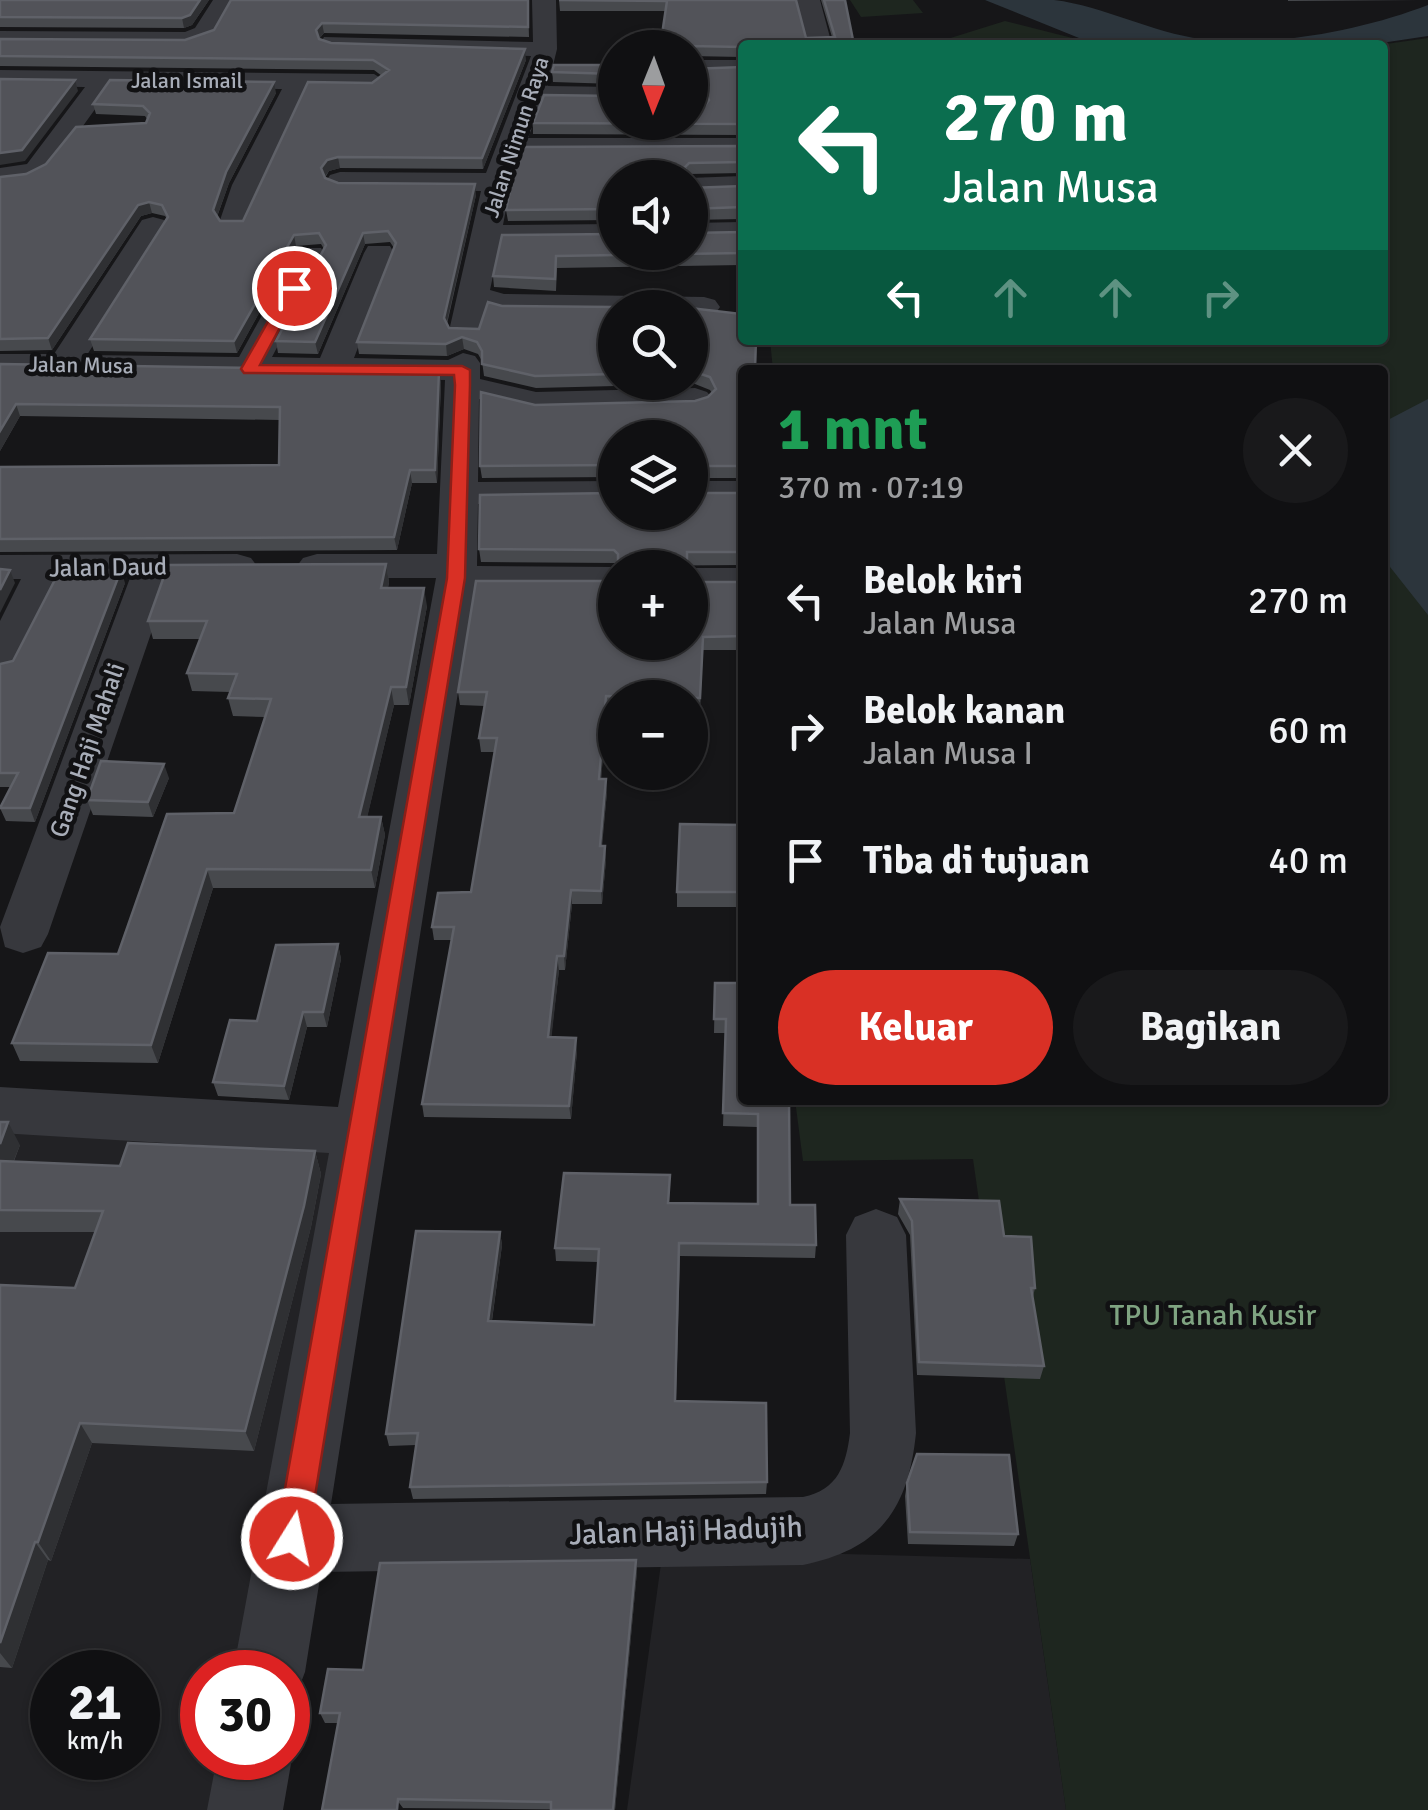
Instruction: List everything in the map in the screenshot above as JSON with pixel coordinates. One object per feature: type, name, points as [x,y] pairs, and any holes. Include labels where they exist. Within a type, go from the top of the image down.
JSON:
[{"type":"street","points":[[0,38],[187,39],[204,33],[225,0]]},
{"type":"street","name":"Jalan Nimun Raya","points":[[273,1650],[457,572],[463,362],[471,295],[497,182],[536,82],[544,0]]},
{"type":"street","points":[[808,0],[819,40]]},
{"type":"street","points":[[89,39],[106,13]]},
{"type":"street","points":[[333,42],[598,92]]},
{"type":"street","points":[[708,68],[738,68]]},
{"type":"street","points":[[536,82],[598,73]]},
{"type":"street","name":"Jalan Ismail","points":[[0,78],[374,82]]},
{"type":"street","points":[[20,177],[70,126],[103,80]]},
{"type":"street","points":[[234,224],[246,184],[299,80]]},
{"type":"street","points":[[536,82],[598,105]]},
{"type":"street","points":[[70,126],[103,126]]},
{"type":"street","points":[[509,146],[738,146]]},
{"type":"street","points":[[340,181],[497,182]]},
{"type":"street","points":[[708,186],[738,185]]},
{"type":"street","points":[[64,365],[153,226]]},
{"type":"street","points":[[485,234],[598,232]]},
{"type":"street","points":[[708,232],[738,232]]},
{"type":"street","points":[[332,370],[380,253]]},
{"type":"street","points":[[249,369],[310,254]]},
{"type":"street","points":[[471,295],[503,304],[598,305]]},
{"type":"street","name":"Jalan Musa","points":[[0,364],[332,370],[463,362],[536,403],[655,400]]},
{"type":"street","points":[[458,493],[598,492]]},
{"type":"street","points":[[708,492],[738,492]]},
{"type":"street","name":"Gang Haji Mahali","points":[[23,934],[154,566]]},
{"type":"street","name":"Jalan Daud","points":[[0,568],[277,566],[598,578]]},
{"type":"street","points":[[0,663],[48,568]]},
{"type":"street","points":[[708,580],[738,580]]},
{"type":"street","points":[[0,1110],[363,1132]]},
{"type":"street","name":"Jalan Haji Hadujih","points":[[292,1539],[802,1531],[830,1525],[848,1515],[865,1494],[879,1461],[882,1420],[876,1235]]},
{"type":"street","points":[[245,1810],[250,1780]]},
{"type":"shaded area","points":[[985,0],[1054,0],[1183,36],[1216,40],[1090,40]]},
{"type":"shaded area","points":[[1428,5],[1428,36],[1388,42],[1272,40],[1375,22]]},
{"type":"shaded area","points":[[1428,399],[1428,615],[1388,564],[1388,420]]},
{"type":"shaded area","points":[[0,1112],[355,1137],[285,1650],[180,1650],[180,1780],[268,1780],[263,1810],[0,1810]]},
{"type":"shaded area","points":[[663,1549],[1030,1559],[1066,1810],[627,1810]]},
{"type":"green space","points":[[850,0],[913,0],[923,13],[861,17]]},
{"type":"green space","points":[[1005,21],[1080,40],[944,40]]},
{"type":"green space","name":"TPU Tanah Kusir","points":[[1428,38],[1428,1810],[1066,1810],[973,1159],[803,1161],[796,1105],[1388,1105],[1388,365],[772,365],[770,345],[1388,345],[1388,44]]},
{"type":"building","points":[[0,0],[200,0],[190,15],[182,18],[0,17]]},
{"type":"building","points":[[231,0],[528,0],[528,27],[322,23],[316,30],[319,39],[331,43],[525,49],[482,158],[338,157],[327,160],[321,168],[325,178],[338,183],[475,184],[444,318],[449,328],[479,329],[488,302],[502,306],[598,307],[598,374],[535,376],[482,364],[477,342],[462,337],[446,344],[357,342],[396,243],[388,231],[363,233],[315,342],[276,341],[326,245],[319,233],[294,235],[234,341],[90,339],[168,217],[162,205],[149,202],[138,205],[48,338],[0,339],[0,177],[26,174],[46,164],[76,127],[146,123],[150,113],[143,106],[93,104],[110,80],[274,82],[226,172],[213,210],[220,221],[243,221],[308,82],[372,83],[389,70],[373,60],[0,56],[0,39],[185,40],[214,30]]},
{"type":"building","points":[[559,0],[796,0],[806,38],[835,37],[824,0],[845,0],[853,40],[738,40],[738,47],[708,46],[708,30],[663,30],[667,1]]},
{"type":"building","points":[[554,65],[598,65],[598,73],[552,72]]},
{"type":"building","points":[[738,67],[738,124],[708,124],[708,68]]},
{"type":"building","points":[[0,79],[75,80],[22,150],[0,153]]},
{"type":"building","points":[[544,95],[598,96],[598,123],[533,123]]},
{"type":"building","points":[[738,146],[738,162],[598,160],[598,209],[506,210],[524,147]]},
{"type":"building","points":[[738,186],[738,207],[708,208],[708,187]]},
{"type":"building","points":[[738,232],[738,253],[708,254],[708,233]]},
{"type":"building","points":[[598,234],[598,255],[556,256],[555,279],[493,276],[502,235]]},
{"type":"building","points":[[708,310],[738,314],[738,345],[756,345],[755,365],[738,365],[738,466],[708,466],[708,420],[598,420],[598,465],[480,466],[481,392],[535,405],[695,401],[708,400],[716,389],[710,377]]},
{"type":"building","points":[[0,364],[439,371],[435,470],[410,470],[394,537],[0,539],[0,467],[279,465],[280,407],[16,404],[0,431]]},
{"type":"building","points":[[598,493],[598,530],[708,530],[708,493],[738,493],[738,552],[479,549],[480,495]]},
{"type":"building","points":[[386,564],[381,588],[424,588],[406,687],[391,687],[359,817],[381,817],[371,870],[207,869],[151,1045],[12,1043],[48,953],[118,954],[167,814],[234,813],[271,699],[228,698],[237,674],[187,673],[207,621],[148,621],[168,565]]},
{"type":"building","points":[[0,569],[10,570],[0,590]]},
{"type":"building","points":[[60,570],[121,570],[30,808],[0,808],[18,773],[0,773],[0,664],[13,661]]},
{"type":"building","points":[[476,581],[598,581],[598,660],[702,660],[701,680],[598,680],[598,790],[605,790],[601,891],[571,890],[564,956],[557,956],[548,1037],[576,1038],[569,1106],[422,1104],[454,927],[432,927],[438,893],[471,892],[497,738],[479,738],[487,692],[458,692]]},
{"type":"building","points":[[708,582],[738,582],[738,636],[708,637]]},
{"type":"building","points":[[101,761],[164,764],[148,802],[87,800]]},
{"type":"building","points":[[680,824],[738,825],[738,892],[677,892]]},
{"type":"building","points":[[338,944],[323,1012],[303,1012],[284,1086],[213,1082],[230,1020],[257,1021],[276,945]]},
{"type":"building","points":[[715,983],[738,983],[738,1105],[789,1105],[790,1205],[815,1205],[816,1245],[679,1243],[675,1401],[766,1403],[767,1482],[410,1487],[418,1433],[386,1434],[416,1231],[500,1232],[488,1321],[594,1325],[599,1249],[555,1248],[564,1173],[670,1175],[668,1203],[758,1204],[758,1114],[723,1113],[726,1019],[714,1019]]},
{"type":"building","points":[[0,1122],[8,1122],[0,1144]]},
{"type":"building","points":[[128,1143],[315,1151],[245,1431],[80,1423],[0,1643],[0,1285],[75,1288],[103,1211],[0,1210],[0,1161],[120,1166]]},
{"type":"building","points":[[900,1199],[999,1201],[1004,1236],[1031,1237],[1035,1288],[1031,1288],[1044,1366],[919,1362],[912,1221]]},
{"type":"building","points":[[917,1454],[1009,1455],[1018,1534],[910,1532],[907,1483]]},
{"type":"building","points":[[636,1560],[613,1810],[551,1810],[551,1802],[398,1799],[397,1810],[322,1810],[340,1713],[320,1713],[328,1669],[363,1670],[380,1563]]},
{"type":"route","points":[[292,1539],[456,578],[462,385],[462,370],[249,369],[294,288]]}]
